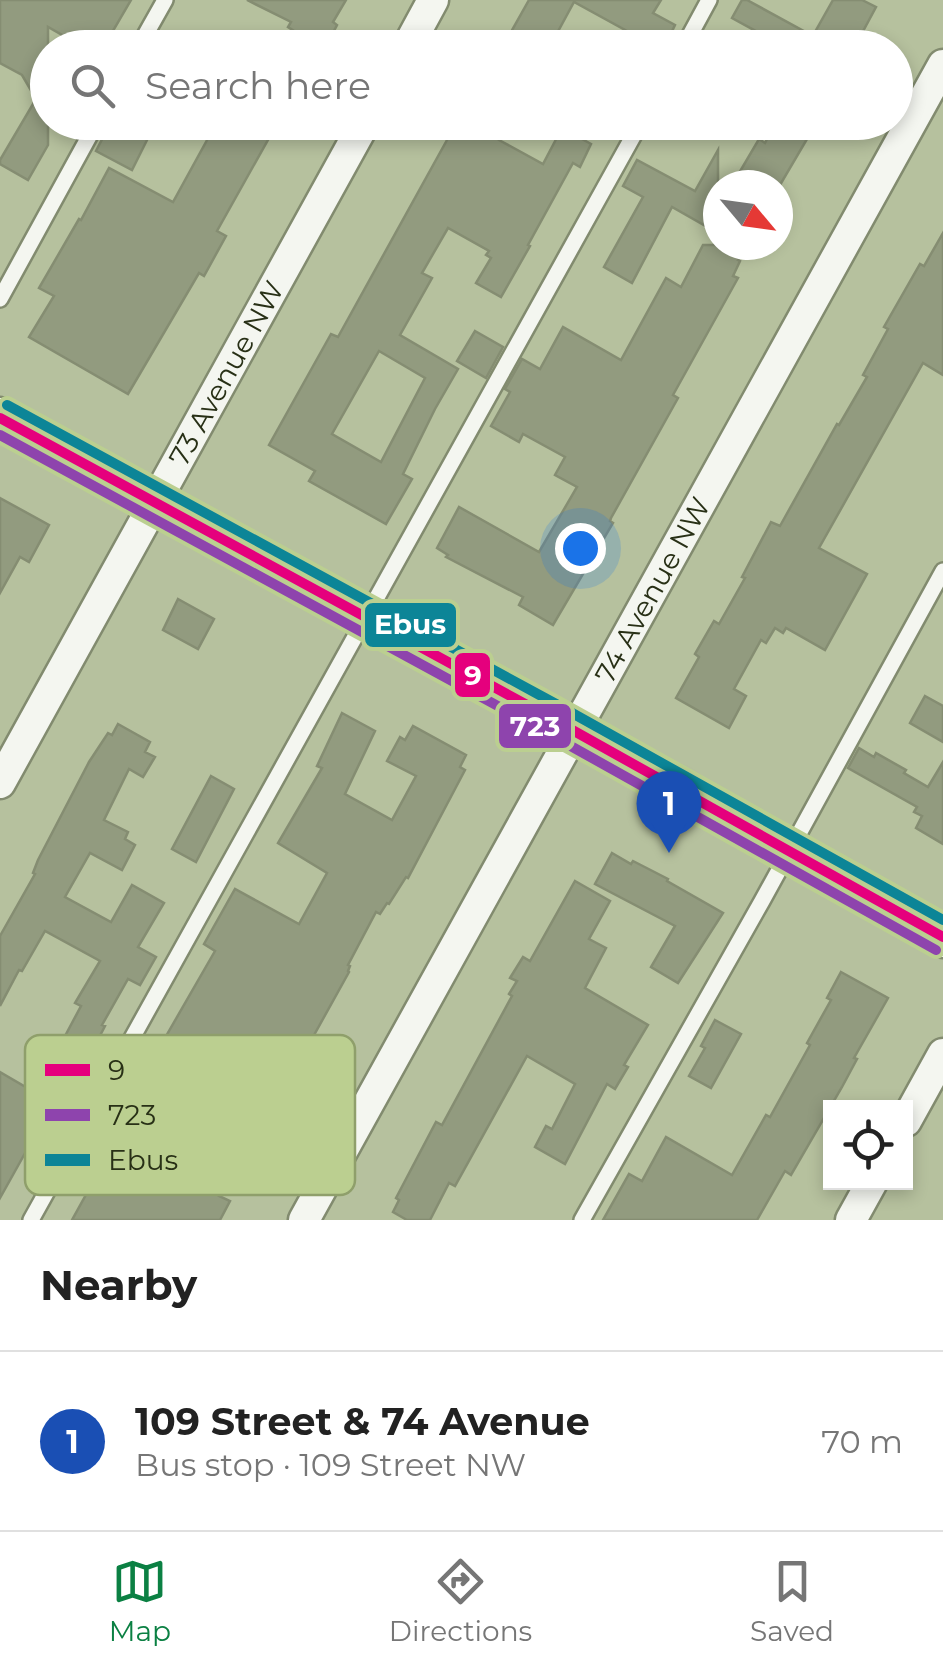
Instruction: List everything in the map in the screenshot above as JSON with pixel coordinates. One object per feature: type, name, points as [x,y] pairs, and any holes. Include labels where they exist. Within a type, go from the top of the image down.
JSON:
[{"type":"main road","points":[[0,418],[943,937]]},
{"type":"street","points":[[417,30],[433,0]]},
{"type":"street","name":"74 Avenue NW","points":[[913,118],[943,64]]},
{"type":"street","name":"73 Avenue NW","points":[[0,783],[355,140]]},
{"type":"street","name":"74 Avenue NW","points":[[355,1128],[901,140]]},
{"type":"street","points":[[913,1109],[943,1054]]},
{"type":"street","points":[[851,1220],[868,1190]]},
{"type":"street","name":"74 Avenue NW","points":[[304,1220],[318,1195]]},
{"type":"lane","points":[[148,30],[165,0]]},
{"type":"lane","points":[[693,30],[709,0]]},
{"type":"lane","points":[[0,299],[87,140]]},
{"type":"lane","points":[[134,1035],[632,140]]},
{"type":"lane","points":[[582,1220],[943,571]]},
{"type":"lane","points":[[31,1220],[45,1195]]},
{"type":"building","points":[[0,0],[131,0],[114,30],[30,30],[30,89],[22,75],[0,63]]},
{"type":"building","points":[[247,0],[346,0],[333,22],[337,25],[334,30],[292,30],[288,27],[291,22]]},
{"type":"building","points":[[529,0],[661,0],[653,13],[675,25],[673,30],[625,30],[574,2],[559,30],[512,30]]},
{"type":"building","points":[[742,0],[747,0],[802,30],[754,30],[732,18]]},
{"type":"building","points":[[833,0],[862,0],[876,7],[864,30],[816,30]]},
{"type":"building","points":[[30,109],[30,140],[48,140],[48,145],[28,180],[0,164]]},
{"type":"building","points":[[102,140],[147,140],[132,170],[96,151]]},
{"type":"building","points":[[207,140],[268,140],[217,231],[226,236],[204,276],[199,273],[128,394],[29,337],[54,296],[39,288],[109,168],[173,202]]},
{"type":"building","points":[[447,140],[499,140],[543,164],[556,140],[584,140],[591,144],[580,167],[573,163],[501,297],[476,283],[491,258],[486,255],[489,251],[448,228],[422,273],[432,278],[400,335],[458,369],[403,474],[412,479],[386,524],[309,481],[315,471],[269,445],[331,334],[338,337]],"holes":[[[379,351],[425,378],[381,462],[332,434]]]},
{"type":"building","points":[[760,140],[806,140],[789,170],[741,170]]},
{"type":"building","points":[[718,150],[718,170],[707,170]]},
{"type":"building","points":[[637,160],[695,191],[703,177],[703,225],[672,207],[632,283],[604,267],[643,197],[623,186]]},
{"type":"building","points":[[943,233],[943,375],[923,363],[819,548],[867,574],[825,650],[786,628],[783,633],[775,628],[766,643],[761,640],[734,689],[746,696],[729,728],[676,698],[699,657],[695,654],[714,621],[719,624],[771,522],[780,526],[867,377],[863,375],[888,329],[884,327],[920,264],[924,266]]},
{"type":"building","points":[[703,245],[703,260],[740,261],[733,276],[738,278],[673,395],[678,398],[611,518],[613,523],[553,625],[519,605],[523,597],[446,557],[437,548],[459,507],[539,552],[577,487],[555,475],[565,457],[523,434],[519,442],[491,426],[510,392],[505,389],[522,359],[540,369],[563,327],[621,360],[666,278],[681,287]]},
{"type":"building","points":[[475,331],[503,347],[486,378],[457,361]]},
{"type":"building","points":[[0,498],[49,525],[29,562],[20,557],[0,593]]},
{"type":"building","points":[[178,599],[214,619],[198,649],[163,630]]},
{"type":"building","points":[[925,696],[943,706],[943,742],[910,723]]},
{"type":"building","points":[[342,713],[375,731],[345,794],[392,820],[416,776],[387,761],[400,737],[405,740],[413,726],[466,755],[460,767],[465,770],[408,878],[380,914],[376,912],[314,1035],[167,1035],[215,951],[204,944],[235,889],[299,924],[327,873],[278,843],[322,768],[317,766]]},
{"type":"building","points":[[118,724],[150,742],[145,752],[155,757],[143,777],[129,769],[104,820],[128,832],[125,839],[135,845],[122,870],[90,853],[65,897],[111,922],[132,885],[164,903],[138,947],[156,957],[140,985],[128,979],[100,1035],[66,1035],[81,1006],[75,1003],[100,961],[45,931],[0,1006],[0,936],[89,762],[108,733],[112,735]]},
{"type":"building","points":[[859,748],[874,757],[876,753],[928,787],[943,762],[943,844],[916,828],[922,816],[914,812],[917,807],[848,768]]},
{"type":"building","points":[[211,776],[234,789],[196,862],[172,849]]},
{"type":"building","points":[[612,853],[668,879],[723,913],[678,983],[651,967],[675,926],[595,884]]},
{"type":"building","points":[[575,881],[610,901],[589,939],[606,948],[585,988],[648,1025],[624,1065],[628,1067],[615,1089],[607,1084],[565,1164],[535,1147],[546,1126],[552,1129],[575,1084],[527,1056],[455,1186],[449,1183],[430,1220],[407,1220],[393,1212],[399,1200],[396,1198],[436,1122],[442,1125],[512,996],[509,994],[517,981],[510,978],[523,957],[530,961]]},
{"type":"building","points":[[841,972],[888,998],[834,1100],[823,1100],[823,1120],[791,1175],[785,1171],[757,1220],[603,1220],[629,1174],[642,1181],[666,1137],[732,1175],[810,1045],[807,1043],[831,1000],[827,998]]},
{"type":"building","points":[[715,1020],[741,1034],[711,1088],[689,1076]]},
{"type":"building","points":[[0,1072],[25,1087],[25,1153],[0,1198]]},
{"type":"building","points":[[86,1195],[220,1195],[230,1201],[220,1220],[72,1220]]},
{"type":"transit line","name":"Ebus","points":[[7,405],[943,920]]},
{"type":"transit line","name":"9","points":[[0,418],[943,937]]},
{"type":"transit line","name":"723","points":[[0,435],[936,950]]},
{"type":"place","name":"109 Street & 74 Avenue","points":[[669,853]]}]
